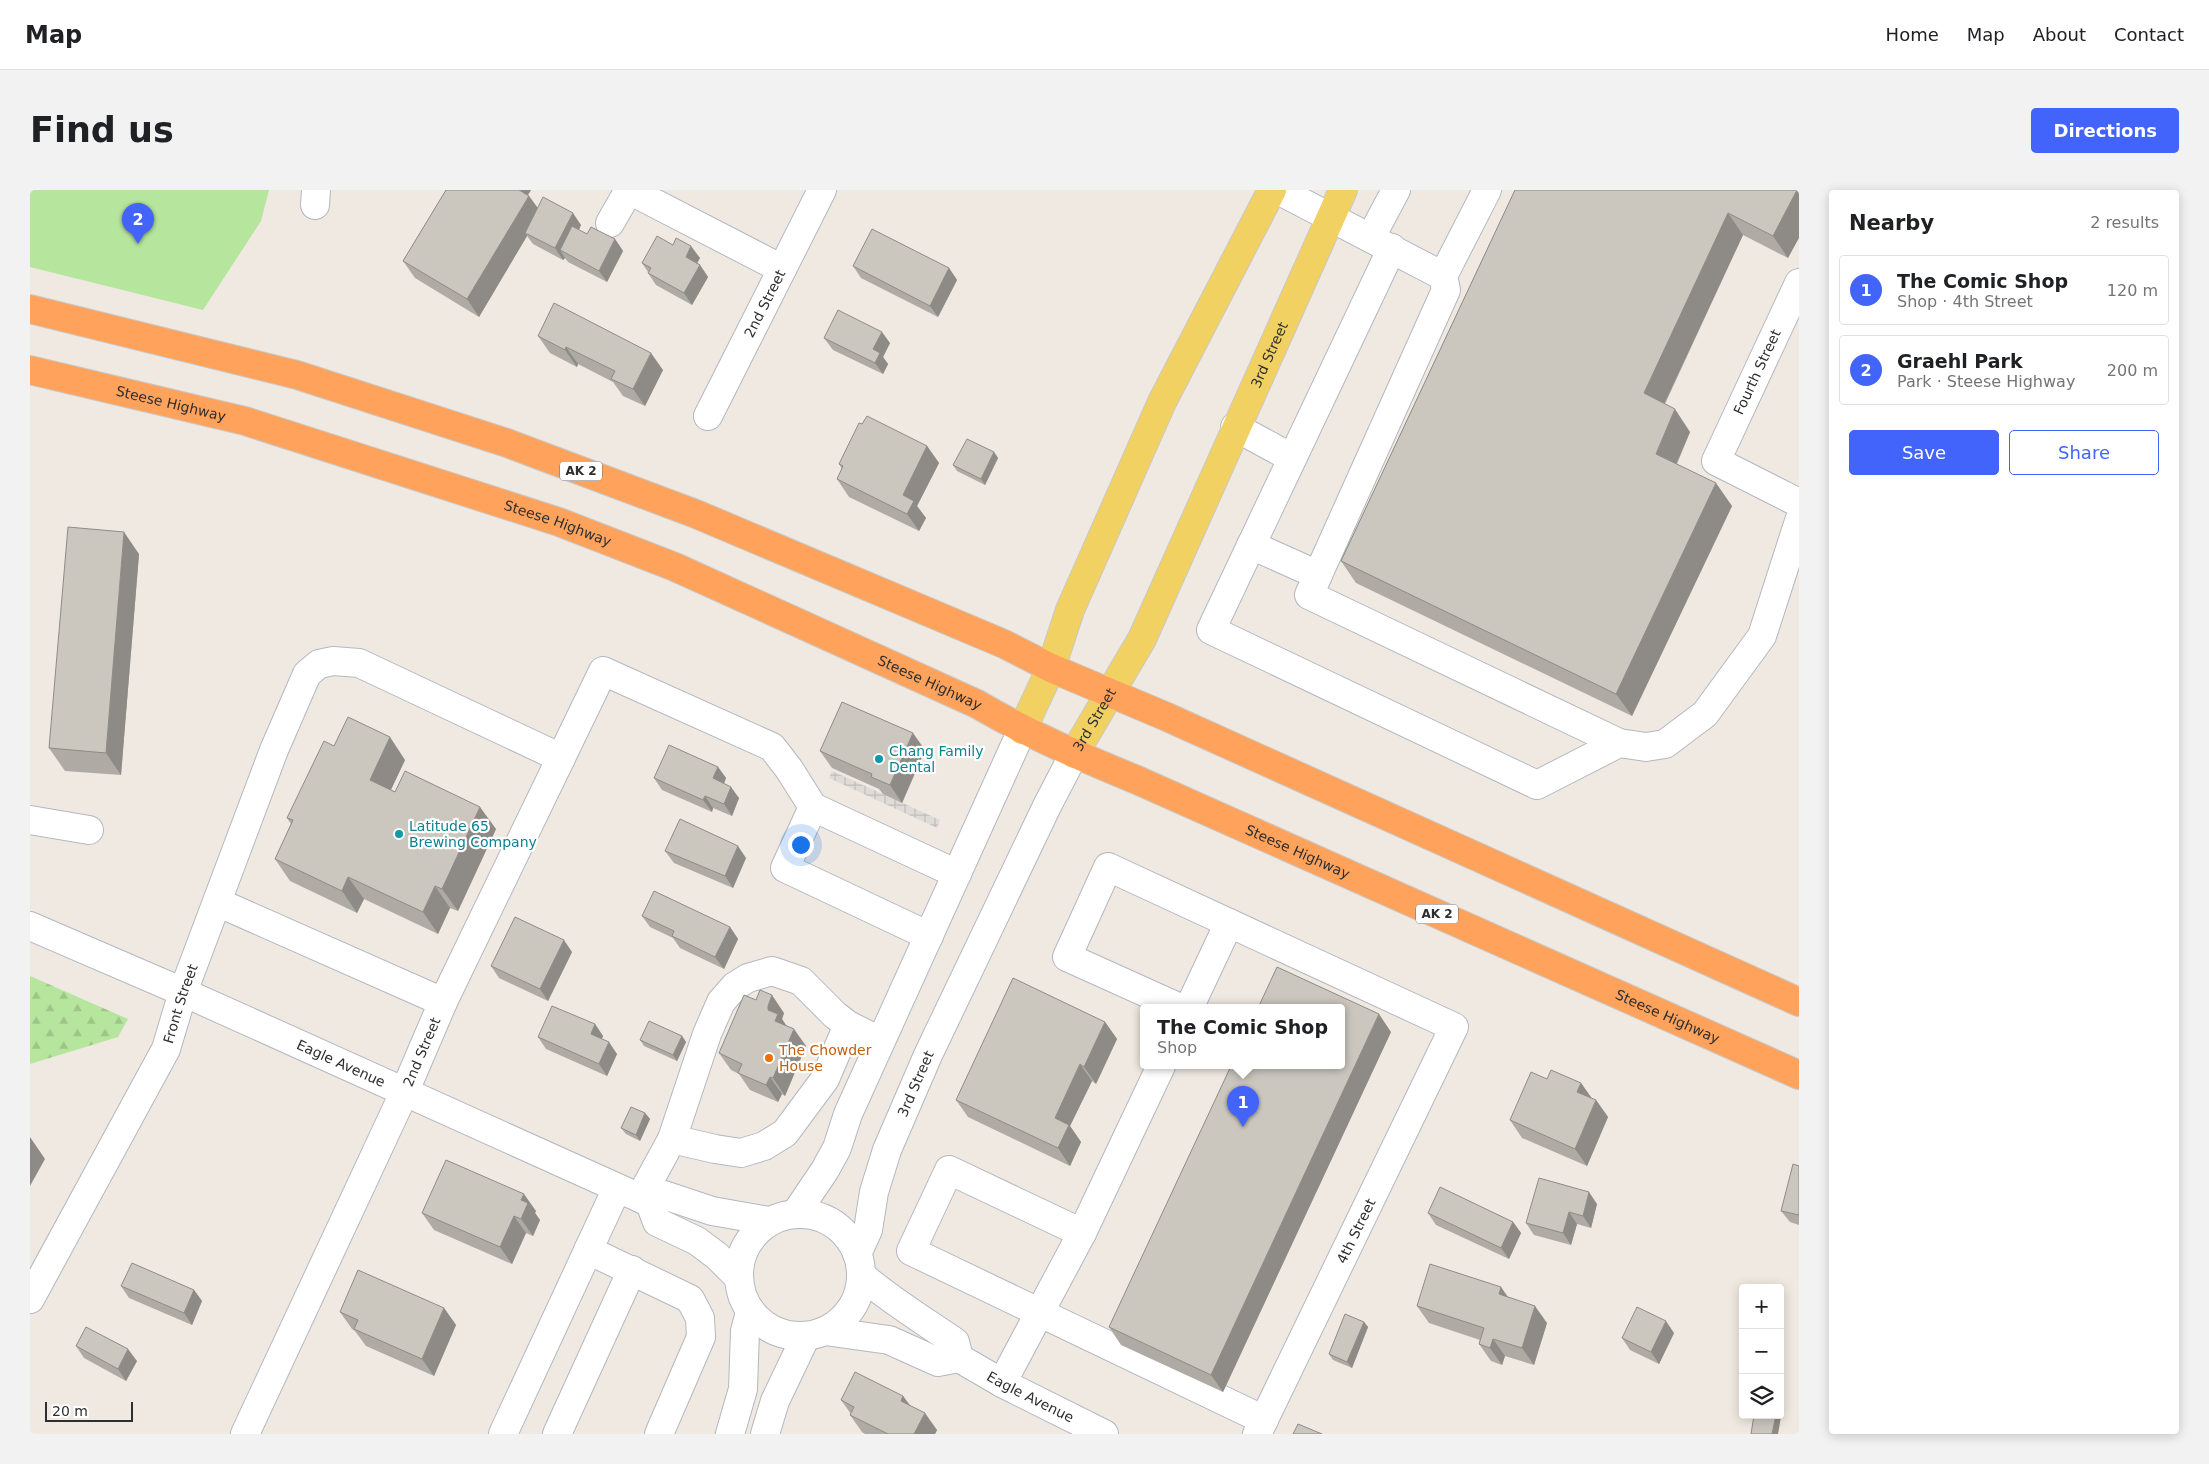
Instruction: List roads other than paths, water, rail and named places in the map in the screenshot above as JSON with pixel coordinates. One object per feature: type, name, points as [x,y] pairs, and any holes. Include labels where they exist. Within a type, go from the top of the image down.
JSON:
[{"type":"highway","name":"AK 2","points":[[30,309],[298,374],[507,443],[696,514],[1004,644],[1051,668],[1799,1002]]},
{"type":"highway","name":"Steese Highway","points":[[30,370],[245,421],[559,522],[675,567],[977,704],[1022,730],[1074,754],[1799,1075]]},
{"type":"main road","points":[[1022,730],[1051,668],[1070,610],[1162,402],[1272,190]]},
{"type":"main road","name":"3rd Street","points":[[1074,754],[1142,639],[1235,427],[1343,190]]},
{"type":"street","points":[[610,223],[629,190],[782,269]]},
{"type":"street","name":"2nd Street","points":[[708,416],[822,190]]},
{"type":"street","points":[[1278,190],[1443,276]]},
{"type":"street","points":[[1396,190],[1381,243],[1292,458],[1211,630],[1537,785],[1619,743]]},
{"type":"street","points":[[1487,190],[1443,276],[1446,290],[1309,595],[1619,743],[1646,747],[1665,744],[1705,714],[1762,636],[1799,521]]},
{"type":"street","name":"Fourth Street","points":[[1799,284],[1716,461],[1799,503]]},
{"type":"street","points":[[1235,427],[1292,458]]},
{"type":"street","points":[[1251,544],[1318,575]]},
{"type":"street","name":"Front Street","points":[[30,1299],[166,1049],[183,992],[274,750],[307,674],[319,664],[333,661],[358,663],[561,758]]},
{"type":"street","name":"2nd Street","points":[[245,1434],[404,1093],[443,1002],[603,671],[772,747],[789,769],[813,807]]},
{"type":"street","points":[[796,1213],[825,1170],[837,1148],[848,1114],[880,1041],[1022,730]]},
{"type":"street","name":"3rd Street","points":[[859,1264],[868,1230],[874,1192],[887,1150],[924,1063],[1047,806],[1074,754]]},
{"type":"street","points":[[929,936],[785,868],[813,807],[957,874]]},
{"type":"street","points":[[30,820],[89,830]]},
{"type":"street","points":[[1171,1004],[1067,956],[1108,867],[1229,923],[1190,1004]]},
{"type":"street","points":[[217,902],[443,1002]]},
{"type":"street","name":"4th Street","points":[[1229,923],[1454,1027],[1261,1427]]},
{"type":"street","name":"Eagle Avenue","points":[[30,926],[183,992],[636,1196]]},
{"type":"street","points":[[503,1434],[588,1250],[636,1196],[672,1139],[707,1034],[720,1002],[735,986],[748,978],[772,971],[801,981],[835,1015],[848,1025],[880,1041]]},
{"type":"street","points":[[672,1139],[741,1153],[764,1146],[785,1133],[825,1079],[848,1025]]},
{"type":"street","points":[[1002,1383],[1082,1233],[1160,1069]]},
{"type":"street","points":[[1082,1233],[949,1170],[911,1251],[1039,1312],[1261,1427]]},
{"type":"street","points":[[636,1196],[664,1195],[712,1210],[769,1221]]},
{"type":"street","points":[[636,1196],[657,1222],[697,1241],[738,1277]]},
{"type":"street","points":[[765,1434],[775,1401],[816,1333],[840,1321],[851,1308],[859,1292],[859,1264],[850,1240],[833,1224],[812,1214],[796,1213],[769,1221],[755,1232],[745,1245],[739,1261],[738,1277],[742,1296],[750,1312],[766,1326],[785,1335],[816,1333],[889,1340],[938,1362],[959,1358],[955,1342],[896,1303],[859,1264]]},
{"type":"street","points":[[588,1250],[690,1299],[700,1318],[701,1338],[659,1434]]},
{"type":"street","points":[[557,1434],[632,1270]]},
{"type":"street","points":[[730,1434],[742,1390],[745,1331],[750,1312]]},
{"type":"street","name":"Eagle Avenue","points":[[959,1358],[1002,1383],[1104,1434]]},
{"type":"place","name":"Graehl Park","points":[[138,244]]},
{"type":"place","name":"Chang Family Dental","points":[[879,759]]},
{"type":"place","name":"Latitude 65 Brewing Company","points":[[399,834]]},
{"type":"place","name":"The Chowder House","points":[[769,1058]]},
{"type":"place","name":"The Comic Shop","points":[[1243,1127]]}]
